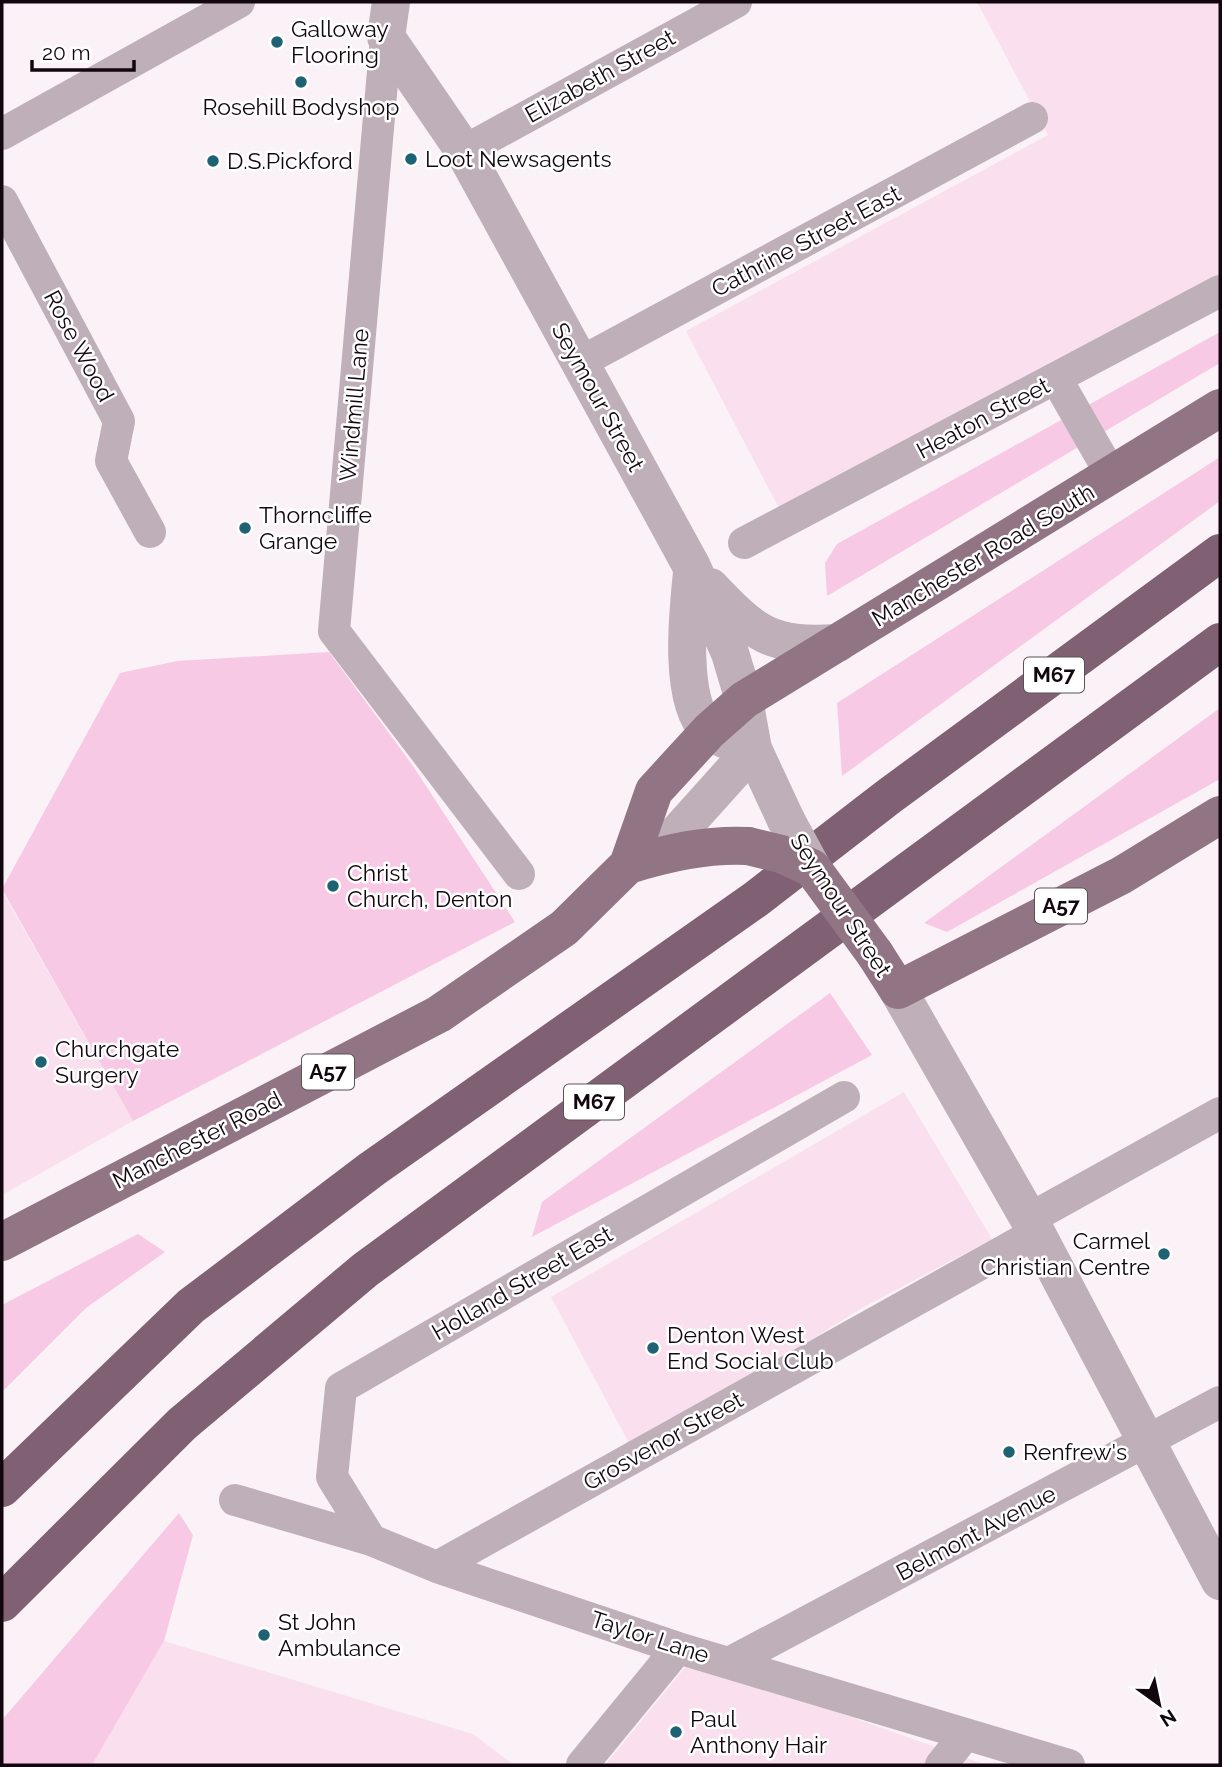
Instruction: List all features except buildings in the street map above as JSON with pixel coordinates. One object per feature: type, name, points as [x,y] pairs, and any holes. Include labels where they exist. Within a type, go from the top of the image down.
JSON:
[{"type":"highway","name":"M67","points":[[2,1488],[202,1298],[372,1169],[756,899],[899,789],[1220,553]]},
{"type":"highway","name":"M67","points":[[2,1604],[182,1424],[365,1270],[1220,642]]},
{"type":"main road","name":"Manchester Road South","points":[[744,700],[1220,408]]},
{"type":"main road","name":"Manchester Road","points":[[2,1242],[439,1014],[564,928],[642,861],[654,791],[709,731],[744,700]]},
{"type":"main road","name":"A57","points":[[898,990],[1122,875],[1220,815]]},
{"type":"main road","points":[[642,861],[725,845],[748,846],[781,854],[812,869]]},
{"type":"main road","name":"Seymour Street","points":[[812,869],[875,954],[898,990]]},
{"type":"street","points":[[2,134],[239,2]]},
{"type":"street","name":"Elizabeth Street","points":[[464,151],[737,2]]},
{"type":"street","name":"Seymour Street","points":[[388,19],[464,151],[692,567],[730,653],[744,700],[753,749],[812,869]]},
{"type":"street","name":"Windmill Lane","points":[[388,19],[334,631],[519,874]]},
{"type":"street","name":"Cathrine Street East","points":[[579,363],[1032,118]]},
{"type":"street","name":"Rose Wood","points":[[2,201],[119,421],[111,461],[150,532]]},
{"type":"street","name":"Heaton Street","points":[[744,543],[1220,291]]},
{"type":"street","points":[[1056,380],[1112,476]]},
{"type":"street","points":[[692,567],[743,621],[758,631],[776,640],[799,645],[838,643]]},
{"type":"street","points":[[692,567],[685,650],[697,710],[709,731],[753,749]]},
{"type":"street","name":"Manchester Road","points":[[642,861],[753,749]]},
{"type":"street","name":"Seymour Street","points":[[898,990],[1032,1226],[1220,1581]]},
{"type":"street","name":"Holland Street East","points":[[370,1540],[332,1478],[341,1388],[844,1097]]},
{"type":"street","name":"Grosvenor Street","points":[[437,1567],[1032,1226],[1220,1113]]},
{"type":"street","name":"Belmont Avenue","points":[[731,1662],[1220,1402]]},
{"type":"street","name":"Taylor Lane","points":[[235,1500],[370,1540],[437,1567],[678,1647],[1069,1765]]},
{"type":"street","points":[[582,1765],[678,1647]]},
{"type":"street","points":[[941,1765],[965,1734]]},
{"type":"shaded area","points":[[977,2],[1220,2],[1220,279],[783,516],[686,331],[1048,135]]},
{"type":"shaded area","points":[[1220,332],[1220,363],[827,596],[825,563],[837,544]]},
{"type":"shaded area","points":[[1220,457],[1220,501],[842,776],[837,703]]},
{"type":"shaded area","points":[[329,652],[411,763],[515,922],[133,1121],[2,889],[120,673],[177,661]]},
{"type":"shaded area","points":[[1220,708],[1220,779],[947,932],[924,923]]},
{"type":"shaded area","points":[[2,891],[133,1121],[2,1195]]},
{"type":"shaded area","points":[[830,993],[872,1055],[532,1237],[542,1202]]},
{"type":"shaded area","points":[[904,1092],[992,1239],[864,1307],[760,1371],[630,1445],[551,1297]]},
{"type":"shaded area","points":[[138,1234],[165,1252],[86,1308],[2,1392],[2,1305]]},
{"type":"shaded area","points":[[179,1513],[193,1535],[164,1641],[92,1765],[2,1765],[2,1720]]},
{"type":"shaded area","points":[[164,1641],[473,1734],[514,1765],[92,1765]]},
{"type":"shaded area","points":[[691,1660],[986,1765],[605,1765]]},
{"type":"place","name":"Galloway Flooring","points":[[277,42]]},
{"type":"place","name":"Rosehill Bodyshop","points":[[301,82]]},
{"type":"place","name":"Loot Newsagents","points":[[411,159]]},
{"type":"place","name":"D.S.Pickford","points":[[213,161]]},
{"type":"place","name":"Thorncliffe Grange","points":[[245,528]]},
{"type":"place","name":"Christ Church, Denton","points":[[333,886]]},
{"type":"place","name":"Churchgate Surgery","points":[[41,1062]]},
{"type":"place","name":"Carmel Christian Centre","points":[[1164,1254]]},
{"type":"place","name":"Denton West End Social Club","points":[[653,1348]]},
{"type":"place","name":"Renfrew's","points":[[1009,1452]]},
{"type":"place","name":"St John Ambulance","points":[[264,1635]]},
{"type":"place","name":"Paul Anthony Hair","points":[[676,1732]]}]
